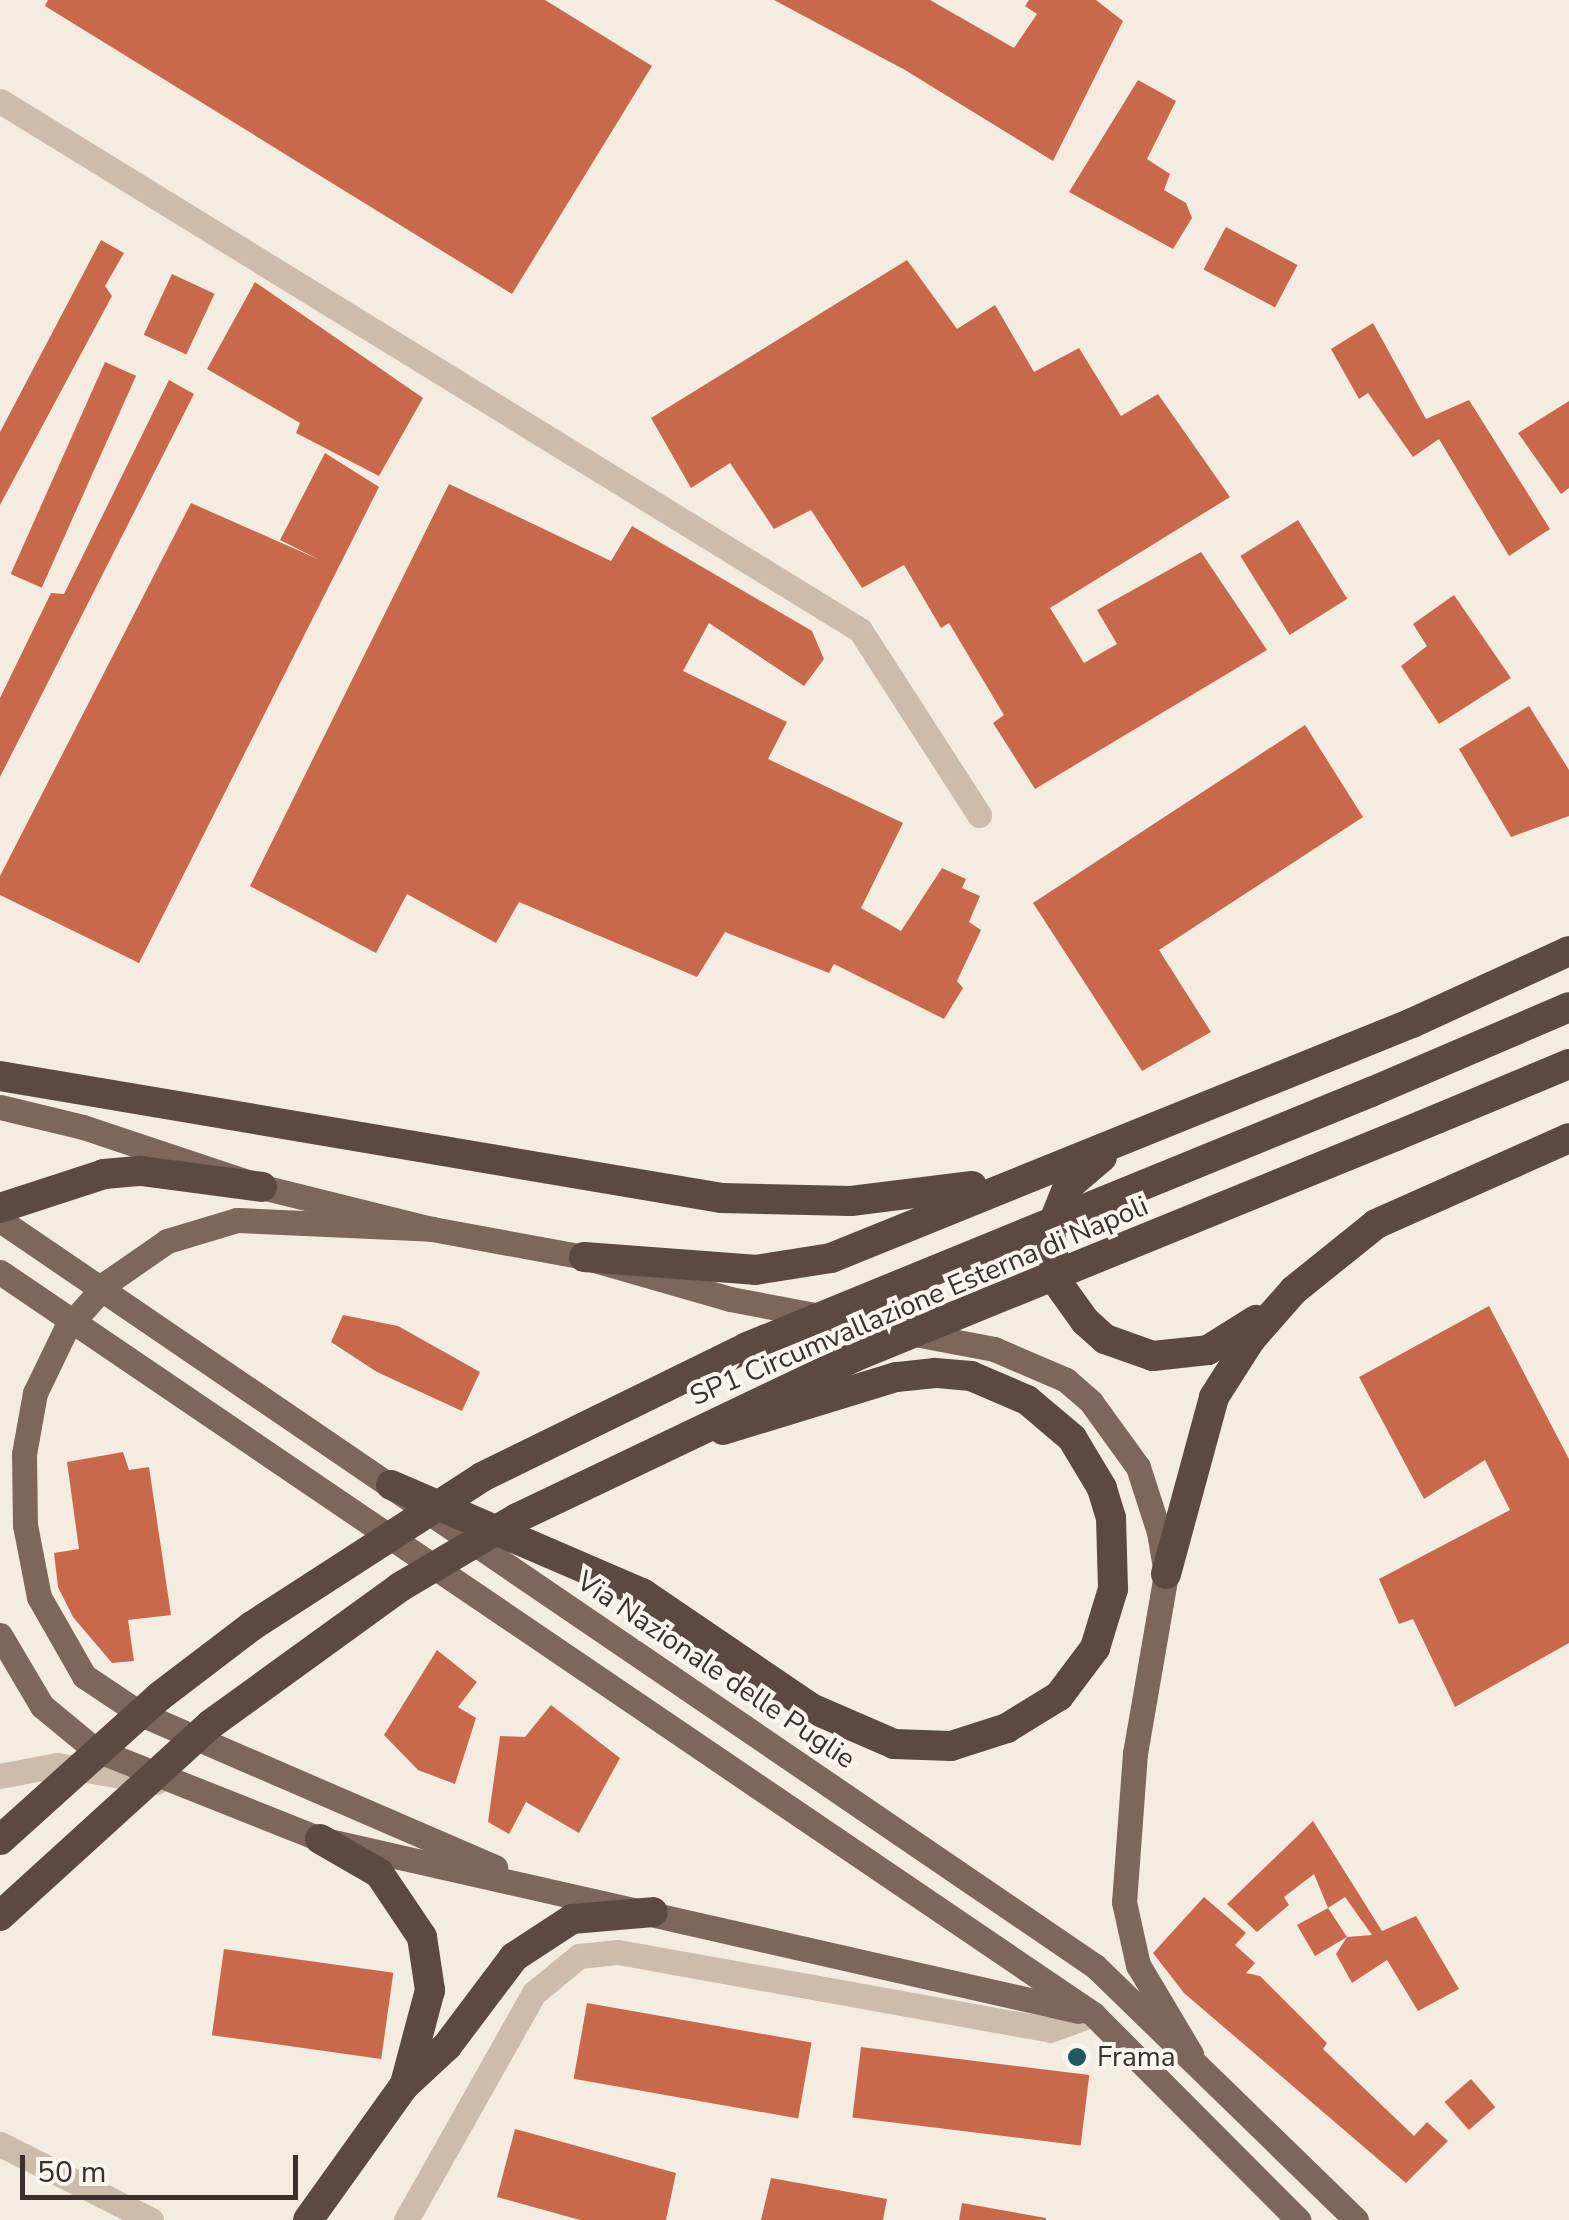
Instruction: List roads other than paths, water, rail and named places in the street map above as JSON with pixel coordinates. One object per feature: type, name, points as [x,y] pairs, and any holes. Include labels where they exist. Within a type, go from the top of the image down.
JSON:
[{"type":"highway","points":[[570,1254],[755,1270],[795,1267],[831,1258],[1033,1172],[1148,1132],[1569,951]]},
{"type":"highway","name":"SP1 Circumvallazione Esterna di Napoli","points":[[0,1840],[191,1672],[328,1573],[482,1476],[747,1347],[1372,1092],[1569,1007]]},
{"type":"highway","name":"SP1 Circumvallazione Esterna di Napoli","points":[[0,1916],[162,1763],[326,1638],[460,1550],[645,1454],[854,1357],[1569,1064]]},
{"type":"highway","points":[[0,1076],[722,1198],[851,1201],[1033,1172]]},
{"type":"highway","points":[[1148,1132],[1088,1166],[1057,1204],[1050,1258],[1057,1282],[1085,1321],[1128,1350],[1182,1355],[1237,1335],[1376,1224],[1569,1138]]},
{"type":"highway","points":[[0,1208],[104,1174],[141,1171],[262,1186]]},
{"type":"highway","points":[[1166,1574],[1214,1396],[1251,1339],[1294,1290]]},
{"type":"highway","points":[[391,1486],[642,1593],[810,1708],[867,1738],[924,1747],[977,1740],[1036,1713],[1078,1674],[1096,1648],[1112,1590],[1102,1488],[1052,1417],[1000,1385],[953,1374],[896,1376],[645,1454]]},
{"type":"highway","points":[[320,1840],[379,1873],[422,1937],[430,1990],[404,2086]]},
{"type":"highway","points":[[308,2220],[404,2086],[448,2046],[533,1941],[592,1913],[653,1912]]},
{"type":"main road","points":[[0,1108],[83,1127],[262,1186],[432,1230],[570,1254],[730,1299],[994,1349],[1053,1373],[1091,1402],[1138,1466],[1166,1574],[1135,1753],[1124,1888],[1138,1966],[1191,2054]]},
{"type":"main road","name":"Via Nazionale delle Puglie","points":[[0,1220],[1095,1966],[1191,2054],[1356,2220]]},
{"type":"main road","points":[[432,1230],[252,1220],[167,1241],[108,1282],[66,1330],[35,1393],[24,1454],[25,1525],[40,1596],[84,1676],[141,1714],[418,1838],[560,1891]]},
{"type":"main road","points":[[0,1272],[1093,2014],[1292,2216]]},
{"type":"main road","points":[[0,1635],[21,1676],[66,1730],[174,1786],[320,1840],[1093,2014]]},
{"type":"street","points":[[0,101],[860,630],[979,815]]},
{"type":"street","points":[[0,1776],[86,1766],[174,1786]]},
{"type":"street","points":[[406,2220],[534,1992],[579,1956],[618,1952],[1050,2030],[1093,2014]]},
{"type":"street","points":[[0,2144],[150,2220]]},
{"type":"place","name":"Frama","points":[[1077,2057]]}]
